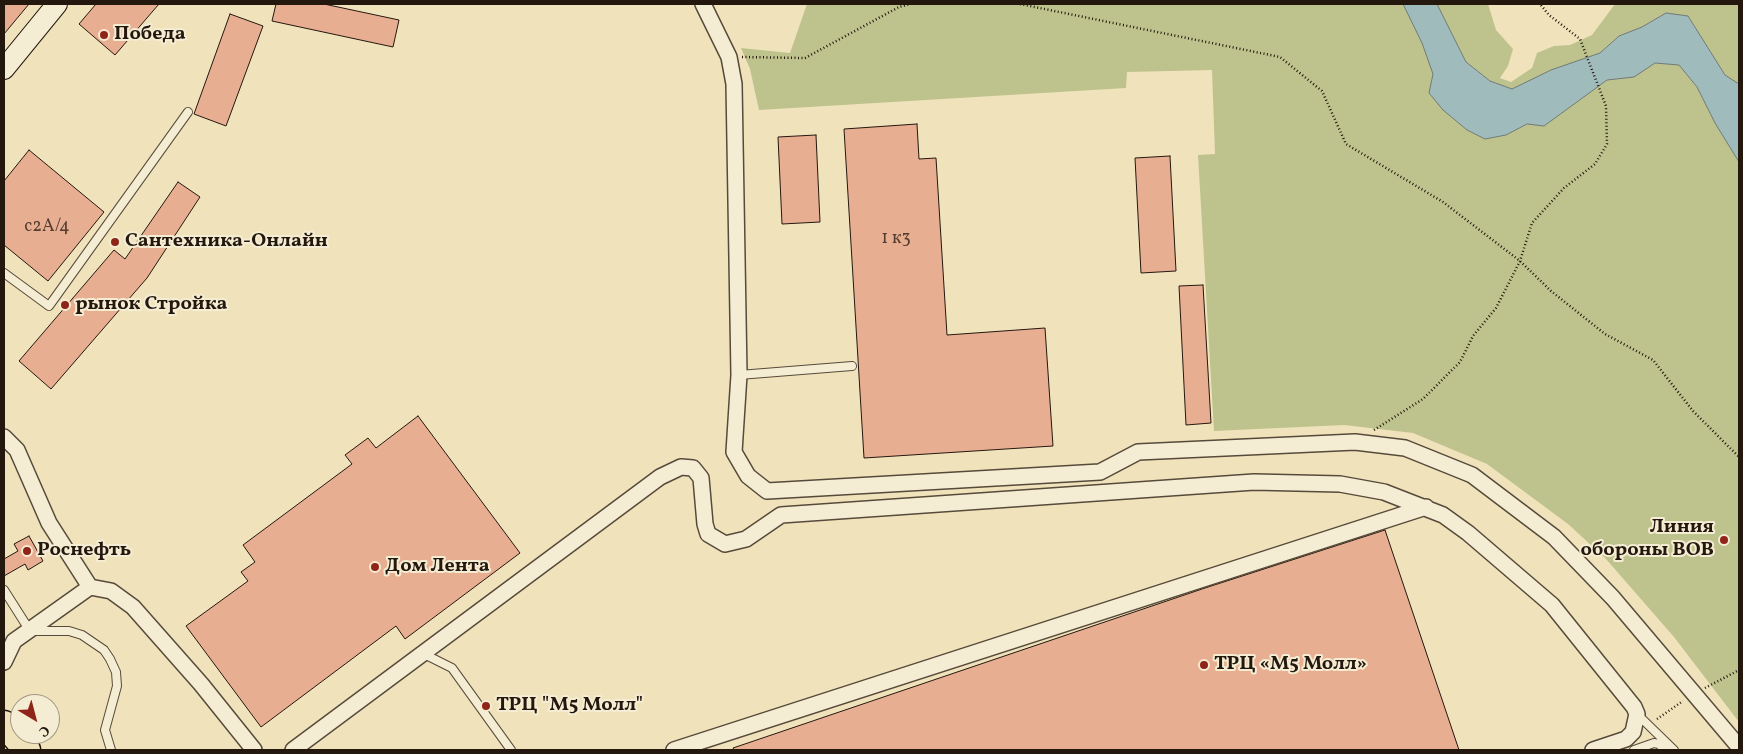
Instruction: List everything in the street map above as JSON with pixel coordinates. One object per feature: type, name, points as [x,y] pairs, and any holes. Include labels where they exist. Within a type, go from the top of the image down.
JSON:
[{"type":"highway","points":[[4,724],[27,750]]},
{"type":"street","points":[[4,69],[58,4]]},
{"type":"street","points":[[703,4],[729,57],[734,84],[739,375],[734,452],[748,476],[767,491],[1100,472],[1138,452],[1355,442],[1405,448],[1472,475],[1554,537],[1613,598],[1739,747]]},
{"type":"street","points":[[4,437],[17,450],[50,523],[90,587]]},
{"type":"street","points":[[294,750],[660,477],[681,467],[693,468],[701,478],[704,524],[708,534],[725,544],[746,539],[781,514],[1254,482],[1340,484],[1384,492],[1426,507],[1442,515],[1468,533],[1552,605],[1634,707],[1637,714],[1633,732],[1626,739],[1593,750]]},
{"type":"street","points":[[674,750],[1426,507]]},
{"type":"street","points":[[4,662],[9,641],[30,631],[90,587],[111,591],[133,607],[201,684],[254,750]]},
{"type":"lane","points":[[4,273],[49,306],[188,112]]},
{"type":"lane","points":[[739,375],[852,366]]},
{"type":"lane","points":[[4,590],[30,631],[69,631],[82,634],[104,650],[116,672],[117,686],[105,730],[111,750]]},
{"type":"lane","points":[[424,654],[452,668],[511,750]]},
{"type":"lane","points":[[1637,714],[1674,750]]},
{"type":"lane","points":[[1634,750],[1654,743],[1664,750]]},
{"type":"path","points":[[729,57],[806,58],[899,7],[910,4]]},
{"type":"path","points":[[1020,4],[1280,57],[1322,91],[1346,144],[1444,202],[1520,261],[1551,292],[1605,334],[1653,360],[1693,411],[1739,457]]},
{"type":"path","points":[[1355,442],[1423,399],[1460,362],[1473,336],[1496,308],[1520,261],[1532,223],[1564,188],[1595,164],[1606,144],[1606,106],[1580,40],[1549,15],[1540,4]]},
{"type":"green space","points":[[807,4],[1403,4],[1422,43],[1433,74],[1429,93],[1443,110],[1467,130],[1485,139],[1506,135],[1527,124],[1544,126],[1607,80],[1633,77],[1655,63],[1679,65],[1697,87],[1715,123],[1739,162],[1739,722],[1674,637],[1606,559],[1568,524],[1487,464],[1413,433],[1344,425],[1214,431],[1198,155],[1215,154],[1212,70],[1127,72],[1126,88],[759,110],[750,69],[741,48],[790,53]]},
{"type":"green space","points":[[1437,4],[1488,4],[1496,30],[1513,49],[1508,66],[1500,78],[1511,82],[1532,68],[1537,53],[1554,46],[1570,45],[1592,35],[1615,4],[1736,4],[1739,5],[1739,84],[1725,75],[1688,16],[1666,13],[1642,27],[1619,36],[1600,53],[1551,70],[1512,89],[1490,81],[1466,62]]},
{"type":"water","points":[[1403,4],[1437,4],[1466,62],[1490,81],[1512,89],[1551,70],[1600,53],[1619,36],[1642,27],[1666,13],[1688,16],[1725,75],[1739,84],[1739,162],[1715,123],[1697,87],[1679,65],[1655,63],[1634,77],[1607,80],[1544,126],[1527,124],[1506,135],[1485,139],[1467,130],[1443,110],[1429,93],[1433,74],[1422,43]]},
{"type":"building","points":[[4,4],[29,4],[4,34]]},
{"type":"building","points":[[96,4],[159,4],[115,55],[79,24]]},
{"type":"building","points":[[276,4],[324,4],[399,20],[393,47],[272,21]]},
{"type":"building","points":[[230,14],[263,26],[226,126],[194,114]]},
{"type":"building","points":[[917,124],[919,159],[936,158],[947,335],[1045,328],[1053,446],[864,458],[844,129]]},
{"type":"building","points":[[816,135],[820,222],[782,224],[778,137]]},
{"type":"building","points":[[29,150],[104,212],[48,281],[4,245],[4,181]]},
{"type":"building","points":[[1170,156],[1176,271],[1141,273],[1135,158]]},
{"type":"building","points":[[178,182],[200,197],[147,278],[51,389],[19,361],[114,250],[125,259]]},
{"type":"building","points":[[1203,285],[1211,423],[1186,425],[1179,286]]},
{"type":"building","name":"Дом Лента","points":[[418,416],[520,553],[405,639],[396,626],[261,727],[186,626],[248,581],[241,572],[255,562],[243,545],[352,464],[345,455],[368,438],[376,448]]},
{"type":"building","name":"ТРЦ «М5 Молл»","points":[[1385,530],[1459,750],[734,750],[733,748],[1205,588]]},
{"type":"building","points":[[29,536],[43,561],[28,570],[25,564],[4,576],[4,559],[18,551],[14,544]]},
{"type":"place","name":"Победа","points":[[104,35]]},
{"type":"place","name":"Сантехника-Онлайн","points":[[115,242]]},
{"type":"place","name":"рынок Стройка","points":[[65,305]]},
{"type":"place","name":"Линия обороны ВОВ","points":[[1724,540]]},
{"type":"place","name":"Роснефть","points":[[27,551]]},
{"type":"place","name":"Дом Лента","points":[[375,567]]},
{"type":"place","name":"ТРЦ «М5 Молл»","points":[[1204,665]]},
{"type":"place","name":"ТРЦ \"М5 Молл\"","points":[[486,706]]}]
